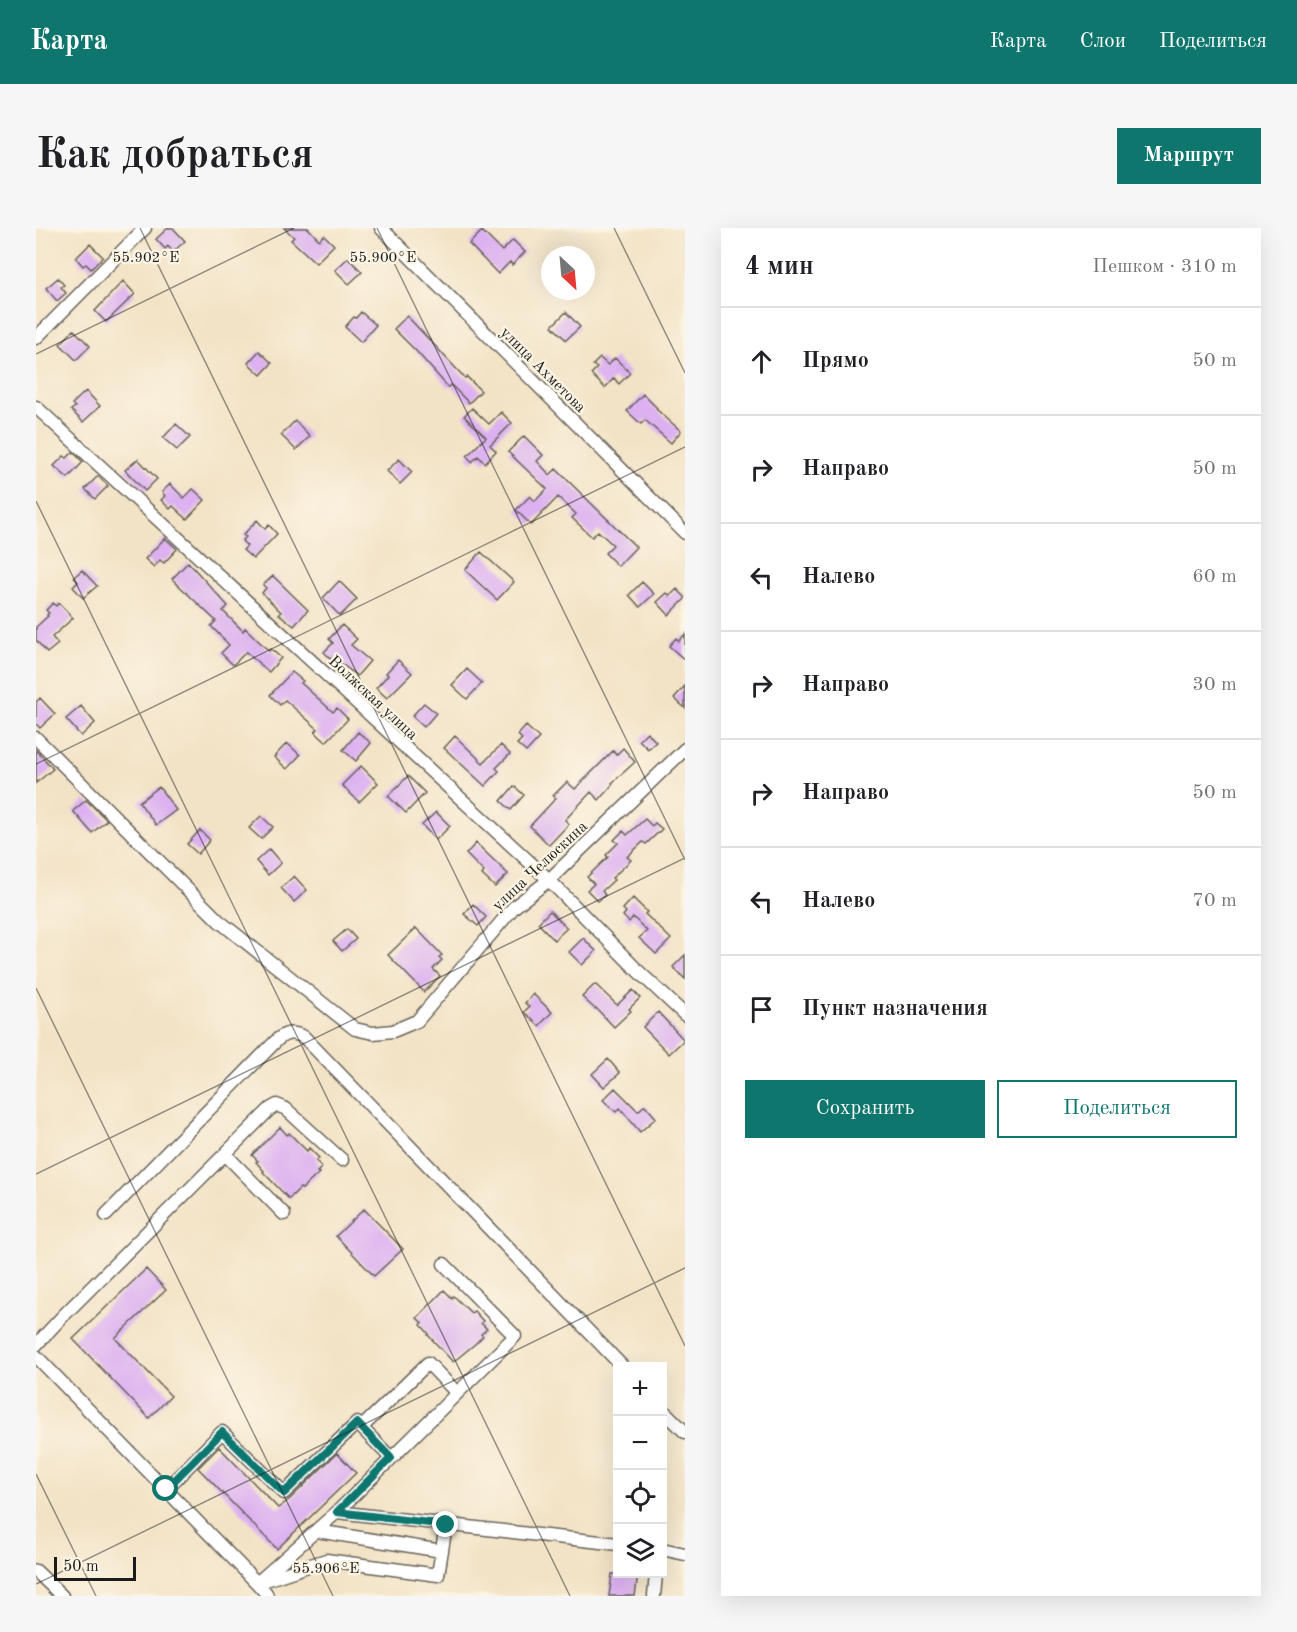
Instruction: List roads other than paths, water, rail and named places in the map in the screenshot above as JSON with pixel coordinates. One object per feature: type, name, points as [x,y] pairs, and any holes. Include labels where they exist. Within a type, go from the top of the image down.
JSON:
[{"type":"street","points":[[36,338],[145,228]]},
{"type":"street","name":"улица Ахметова","points":[[381,228],[685,533]]},
{"type":"street","name":"Волжская улица","points":[[36,407],[549,880],[639,972],[685,1015]]},
{"type":"street","name":"улица Челюскина","points":[[36,738],[219,921],[355,1029],[374,1033],[393,1031],[417,1021],[514,907],[549,880],[685,749]]},
{"type":"street","points":[[106,1215],[278,1039],[286,1034],[296,1033],[304,1037],[618,1362]]},
{"type":"street","points":[[36,1345],[270,1109],[277,1105],[286,1109],[342,1160]]},
{"type":"street","points":[[225,1154],[284,1214]]},
{"type":"street","points":[[257,1583],[337,1512],[515,1336],[444,1264]]},
{"type":"street","points":[[36,1356],[257,1583],[267,1596]]},
{"type":"street","points":[[362,1427],[428,1363],[457,1393]]},
{"type":"street","points":[[667,1413],[685,1432]]},
{"type":"street","points":[[166,1489],[222,1432],[284,1493],[357,1423],[391,1458]]},
{"type":"street","points":[[337,1512],[613,1543]]},
{"type":"street","points":[[257,1583],[326,1560],[438,1575],[446,1525]]},
{"type":"street","points":[[317,1531],[442,1551]]},
{"type":"street","points":[[667,1550],[685,1554]]},
{"type":"street","points":[[36,1571],[62,1596]]},
{"type":"street","points":[[654,1596],[656,1578]]}]
